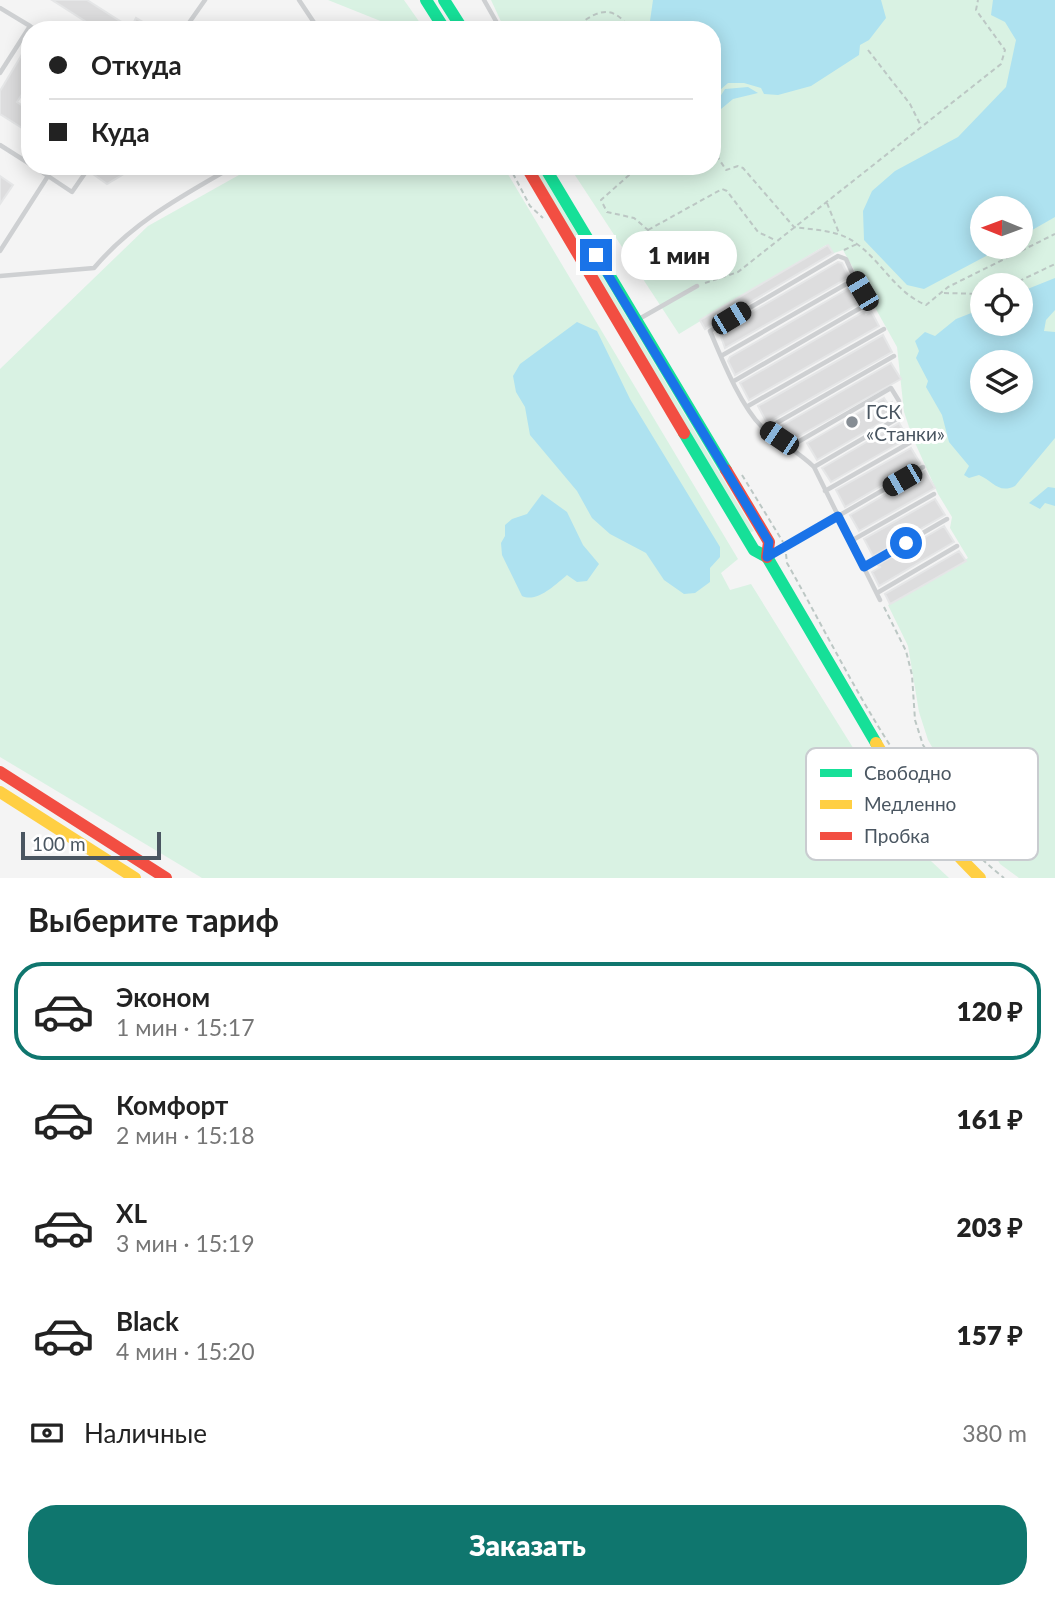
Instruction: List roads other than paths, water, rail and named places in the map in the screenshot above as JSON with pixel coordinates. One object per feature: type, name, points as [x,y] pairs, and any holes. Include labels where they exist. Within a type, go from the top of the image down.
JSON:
[{"type":"main road","points":[[426,0],[439,21]]},
{"type":"main road","points":[[444,0],[457,21]]},
{"type":"main road","points":[[531,175],[746,538],[754,550],[767,557],[879,748]]},
{"type":"main road","points":[[549,175],[769,542],[767,557]]},
{"type":"main road","points":[[0,772],[166,878]]},
{"type":"main road","points":[[0,792],[135,878]]},
{"type":"main road","points":[[960,860],[980,878]]},
{"type":"lane","points":[[190,21],[205,0]]},
{"type":"lane","points":[[299,0],[313,21]]},
{"type":"lane","points":[[484,0],[496,21]]},
{"type":"lane","points":[[0,8],[22,21]]},
{"type":"lane","points":[[0,73],[21,40]]},
{"type":"lane","points":[[0,145],[21,159]]},
{"type":"lane","points":[[0,251],[48,176],[72,192],[84,175]]},
{"type":"lane","points":[[0,276],[94,268],[129,231],[154,212],[218,175]]},
{"type":"lane","points":[[734,381],[869,303],[846,259],[838,256],[710,331],[721,356],[734,381],[748,406],[766,429],[791,446],[814,467],[880,600]]},
{"type":"lane","points":[[721,356],[855,279]]},
{"type":"lane","points":[[635,321],[697,286]]},
{"type":"lane","points":[[748,406],[884,329]]},
{"type":"lane","points":[[766,429],[894,356]]},
{"type":"lane","points":[[791,446],[891,388],[899,401],[900,417],[814,467]]},
{"type":"lane","points":[[825,491],[911,442]]},
{"type":"lane","points":[[767,557],[923,467]]},
{"type":"lane","points":[[851,541],[934,494]]},
{"type":"lane","points":[[864,567],[947,519]]},
{"type":"lane","points":[[877,593],[957,547]]},
{"type":"water","points":[[653,0],[881,0],[886,18],[869,40],[860,45],[859,55],[811,86],[778,95],[764,94],[761,88],[744,83],[728,83],[721,89],[721,21],[650,21]]},
{"type":"water","points":[[993,0],[1055,0],[1055,217],[1033,230],[1033,196],[970,196],[970,259],[980,259],[924,289],[907,285],[864,240],[863,211],[872,191],[895,171],[958,137],[1006,87],[1016,40],[1005,22],[991,15]]},
{"type":"water","points":[[748,87],[758,93],[733,99],[721,109],[721,95],[725,89]]},
{"type":"water","points":[[1055,278],[1055,310],[1046,320],[1044,331],[1055,332],[1055,438],[1015,486],[1009,488],[1000,488],[979,475],[969,478],[964,475],[969,466],[949,442],[942,415],[926,387],[928,381],[916,358],[919,351],[915,341],[925,332],[935,336],[956,319],[970,314],[970,336],[1033,336],[1033,287]]},
{"type":"water","points":[[577,322],[597,331],[630,399],[720,547],[720,557],[710,568],[710,582],[695,593],[684,594],[664,580],[646,553],[610,534],[592,518],[577,491],[530,435],[525,407],[516,392],[513,376],[520,364]]},
{"type":"water","points":[[1048,487],[1055,488],[1055,506],[1045,503],[1040,509],[1029,503]]},
{"type":"water","points":[[542,494],[567,512],[583,545],[599,564],[587,581],[577,582],[567,575],[546,592],[528,598],[522,596],[502,555],[501,543],[505,536],[505,525],[512,519],[527,514]]},
{"type":"place","name":"ГСК «Станки»","points":[[852,422]]}]
